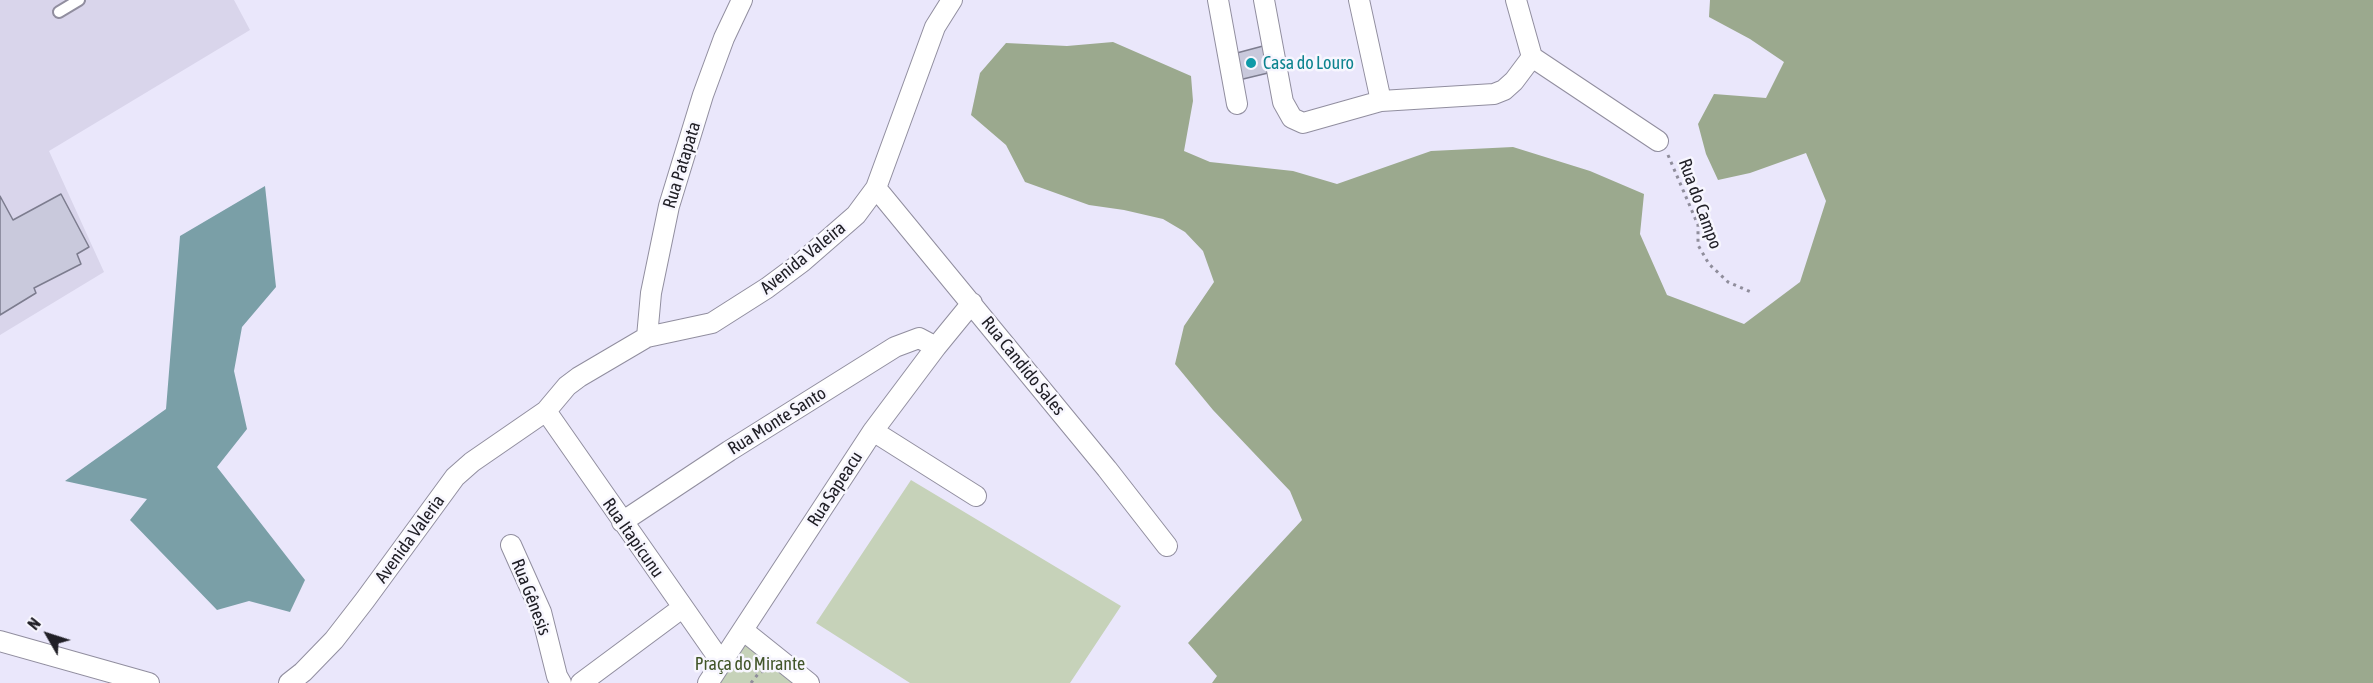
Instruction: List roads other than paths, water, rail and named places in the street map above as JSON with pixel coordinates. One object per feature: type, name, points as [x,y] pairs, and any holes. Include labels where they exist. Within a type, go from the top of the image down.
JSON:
[{"type":"street","name":"Rua Patapata","points":[[647,337],[658,250],[672,195],[703,95],[724,38],[742,0]]},
{"type":"street","name":"Avenida Valeira","points":[[546,411],[567,386],[579,376],[647,337],[712,323],[767,288],[802,262],[856,215],[876,188],[935,27],[952,0]]},
{"type":"street","points":[[1218,0],[1236,104]]},
{"type":"street","points":[[1264,0],[1283,102],[1292,118],[1303,123],[1381,101],[1494,94],[1504,90],[1514,81],[1532,57]]},
{"type":"street","points":[[1359,0],[1381,101]]},
{"type":"street","points":[[1515,0],[1532,57],[1658,141]]},
{"type":"street","name":"Rua Candido Sales","points":[[876,188],[1107,469],[1167,546]]},
{"type":"street","name":"Rua Sapeacu","points":[[708,683],[873,431],[972,303]]},
{"type":"street","name":"Rua Monte Santo","points":[[622,522],[729,451],[895,347],[919,338],[936,347]]},
{"type":"street","name":"Rua Itapicunu","points":[[546,411],[722,663]]},
{"type":"street","name":"Avenida Valeria","points":[[289,683],[303,672],[340,632],[455,477],[546,411]]},
{"type":"street","points":[[873,431],[976,496]]},
{"type":"street","name":"Rua Gênesis","points":[[511,545],[541,612],[557,676],[561,683]]},
{"type":"street","points":[[581,683],[682,608]]},
{"type":"street","points":[[744,631],[809,683]]},
{"type":"street","points":[[0,641],[148,683]]},
{"type":"lane","points":[[59,12],[79,0]]},
{"type":"place","name":"Casa do Louro","points":[[1251,63]]},
{"type":"park label","name":"Praça do Mirante","points":[[750,664]]}]
